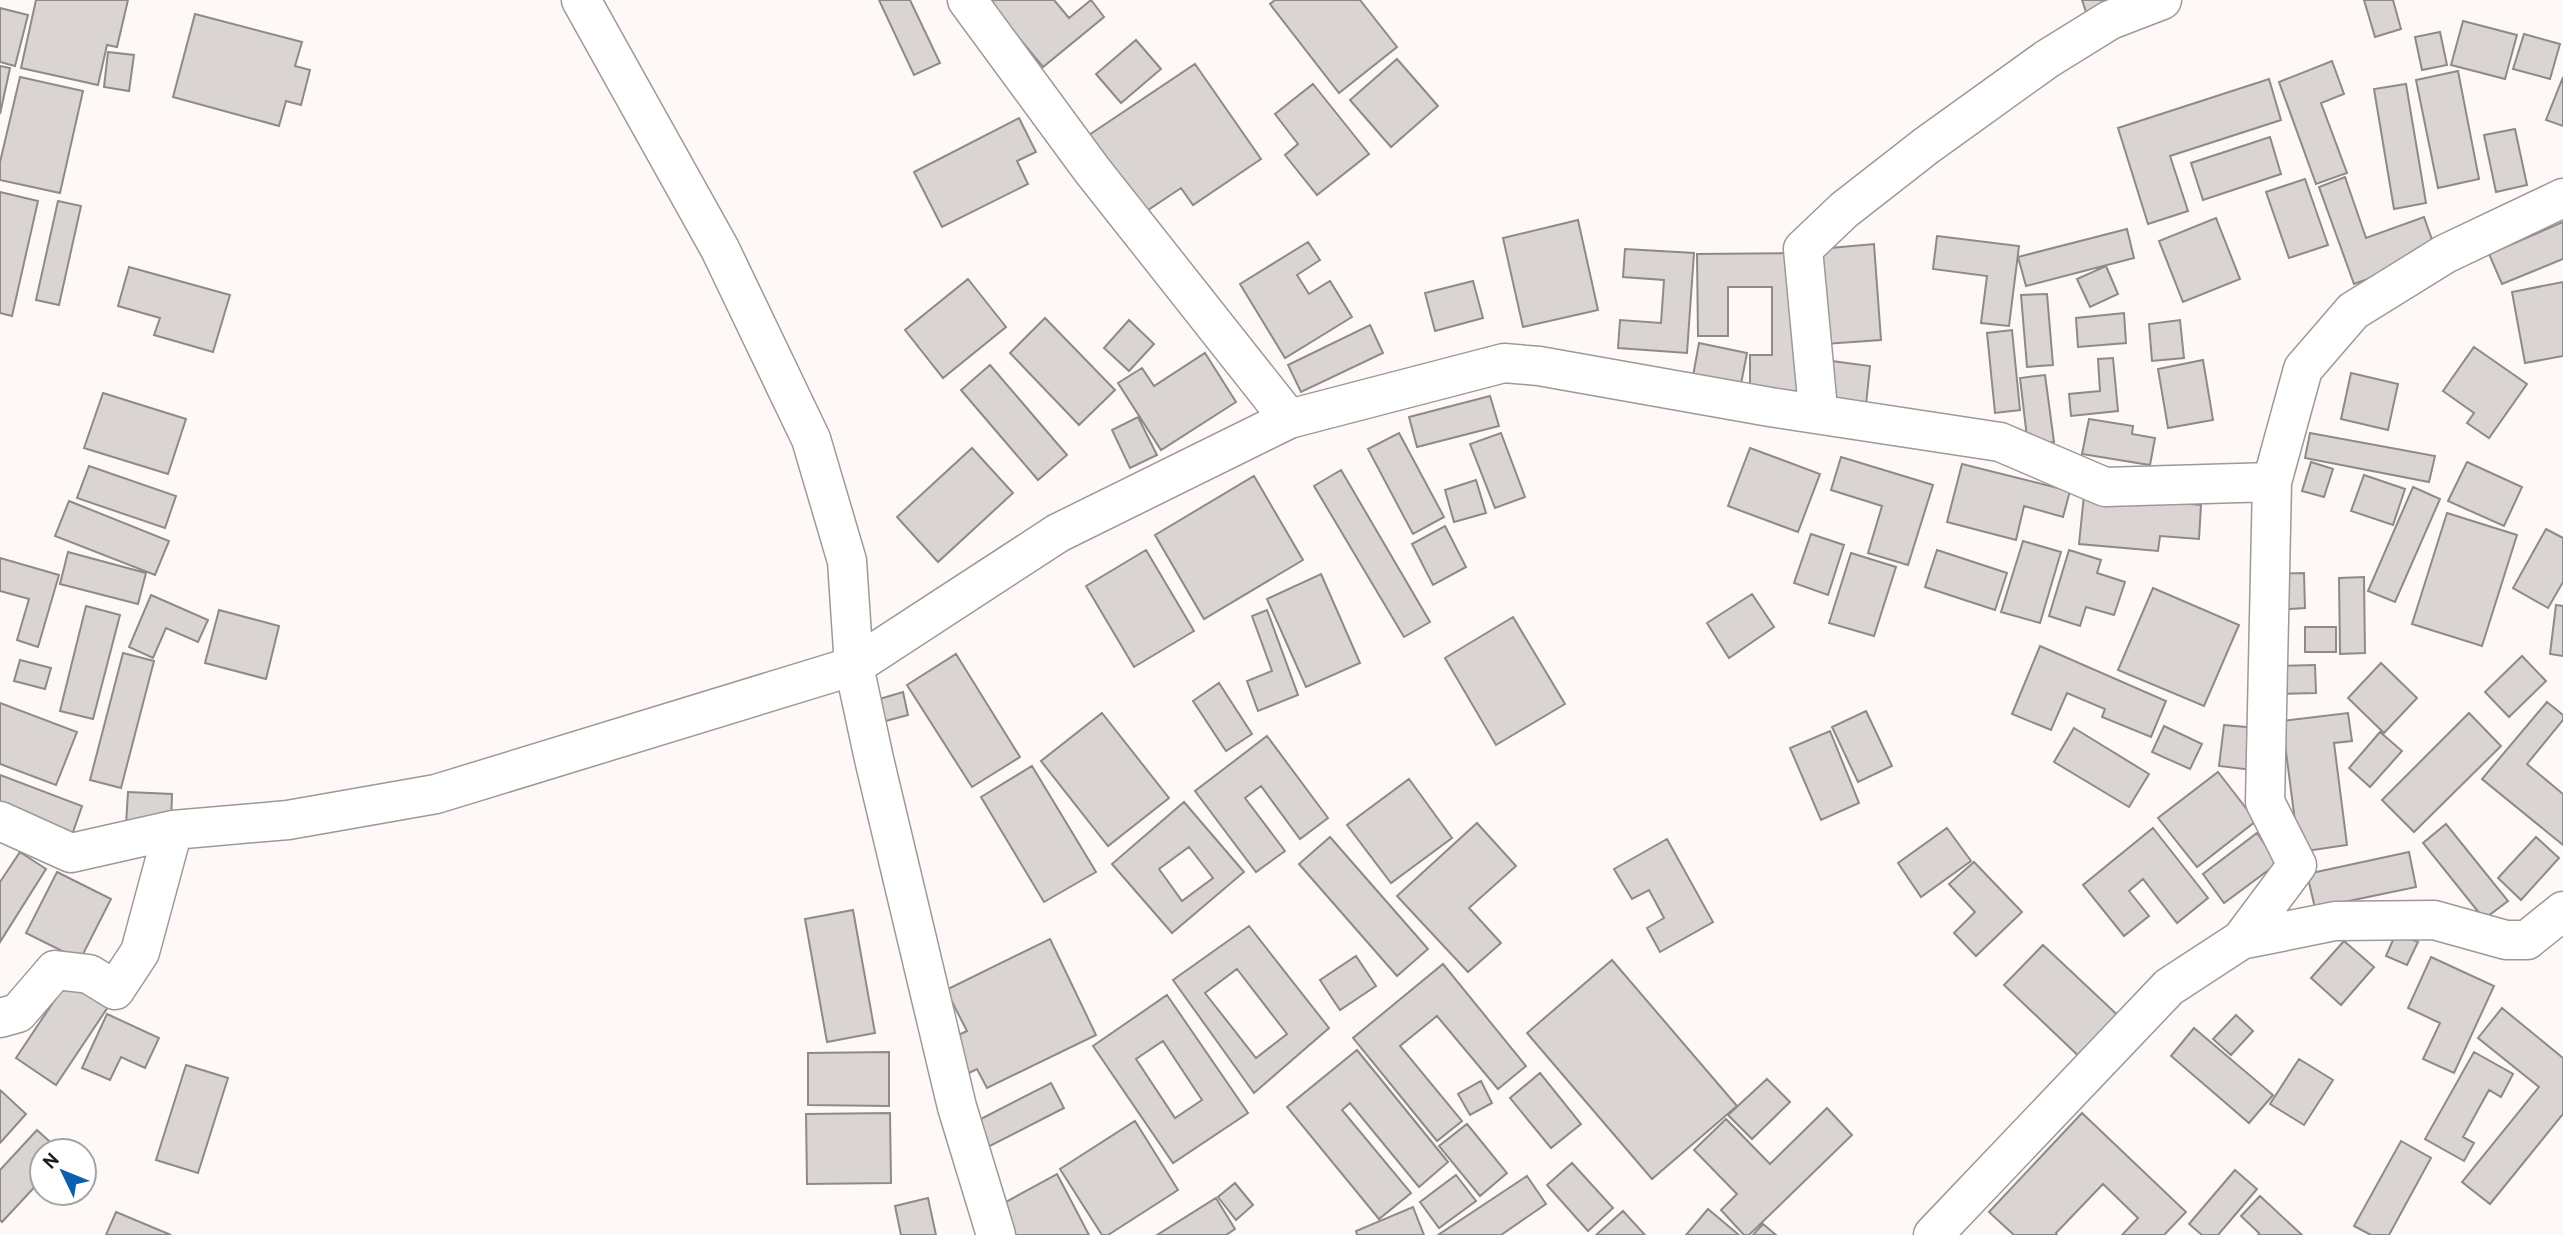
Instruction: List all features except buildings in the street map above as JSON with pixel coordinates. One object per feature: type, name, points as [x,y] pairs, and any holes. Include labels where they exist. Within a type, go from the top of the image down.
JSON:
[{"type":"street","points":[[581,0],[720,249],[811,439],[847,561],[854,666],[874,758],[957,1107],[996,1235]]},
{"type":"street","points":[[967,0],[1092,170],[1289,419]]},
{"type":"street","points":[[1818,409],[1803,249],[1844,210],[2047,59],[2110,20],[2162,0]]},
{"type":"street","points":[[1933,1235],[2169,987],[2241,940],[2297,865],[2265,802],[2272,482],[2303,369],[2353,311],[2445,254],[2563,198]]},
{"type":"street","points":[[0,821],[71,853],[173,830],[288,820],[436,794],[854,666],[1058,533],[1289,419],[1504,363],[1539,366],[1770,407],[2000,442],[2105,487],[2272,482]]},
{"type":"street","points":[[1654,387],[1818,409]]},
{"type":"street","points":[[1770,407],[1818,409]]},
{"type":"street","points":[[0,1018],[18,1013],[55,971],[89,974],[115,990],[140,952],[173,830]]},
{"type":"street","points":[[2241,940],[2335,921],[2434,920],[2506,940],[2527,940],[2563,911]]}]
